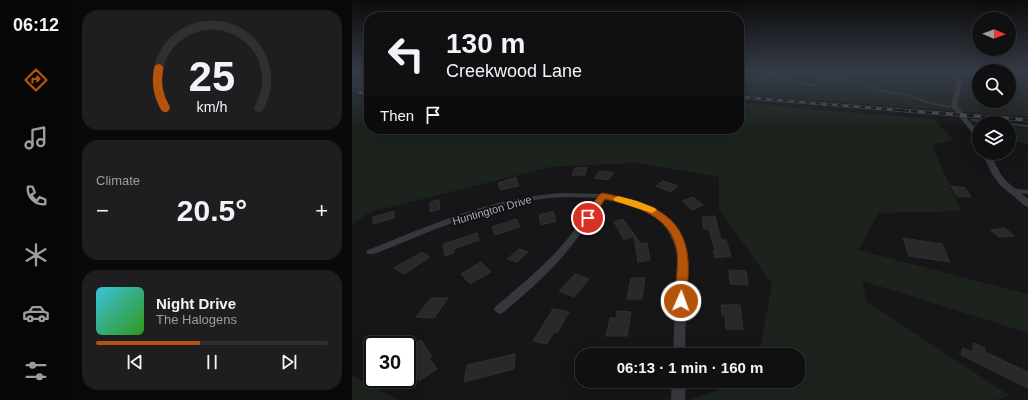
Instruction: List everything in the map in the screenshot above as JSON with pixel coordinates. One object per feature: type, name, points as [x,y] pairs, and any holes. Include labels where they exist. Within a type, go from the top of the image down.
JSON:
[{"type":"street","points":[[958,91],[954,100],[954,106],[972,129]]},
{"type":"street","points":[[989,160],[996,174],[1011,190],[1028,204]]},
{"type":"street","points":[[1011,190],[1028,192]]},
{"type":"street","name":"Huntington Drive","points":[[371,252],[477,212],[522,200],[544,196],[568,194],[603,196],[646,207],[661,216],[676,233],[680,243],[682,254],[679,348]]},
{"type":"street","points":[[500,309],[533,281],[555,259],[572,239],[603,196]]},
{"type":"street","points":[[678,400],[679,388]]},
{"type":"shaded area","points":[[744,91],[972,91],[972,108],[1016,108],[1016,91],[1028,91],[1028,117],[744,94]]},
{"type":"shaded area","points":[[364,96],[364,134],[744,134],[744,103],[934,119],[953,140],[932,145],[961,211],[879,213],[858,250],[1028,294],[1028,333],[863,281],[866,301],[1010,396],[994,400],[688,400],[726,388],[805,388],[805,348],[760,348],[772,284],[719,209],[719,177],[636,163],[550,167],[370,212],[352,225],[352,97]]},
{"type":"shaded area","points":[[1016,127],[1028,128],[1028,144],[1016,142]]},
{"type":"shaded area","points":[[352,375],[364,382],[364,388],[376,388],[398,400],[352,400]]},
{"type":"building","points":[[587,167],[585,175],[572,175],[575,168]]},
{"type":"building","points":[[600,171],[614,173],[608,180],[594,178]]},
{"type":"building","points":[[516,177],[519,186],[500,190],[498,183]]},
{"type":"building","points":[[663,181],[678,186],[671,192],[656,186]]},
{"type":"building","points":[[951,186],[965,188],[971,197],[957,196]]},
{"type":"building","points":[[693,197],[703,205],[692,210],[682,201]]},
{"type":"building","points":[[439,200],[440,209],[430,212],[430,202]]},
{"type":"building","points":[[394,211],[394,218],[373,224],[373,217]]},
{"type":"building","points":[[553,211],[556,221],[541,225],[539,215]]},
{"type":"building","points":[[715,216],[721,240],[726,240],[731,256],[715,258],[713,251],[715,250],[709,229],[704,229],[702,217]]},
{"type":"building","points":[[516,219],[520,227],[495,235],[492,227]]},
{"type":"building","points":[[623,219],[641,244],[647,243],[650,260],[638,262],[634,236],[624,240],[614,222]]},
{"type":"building","points":[[1005,228],[1014,236],[999,237],[990,230]]},
{"type":"building","points":[[477,233],[479,240],[454,249],[454,253],[445,256],[443,244]]},
{"type":"building","points":[[903,238],[942,244],[950,262],[909,256]]},
{"type":"building","points":[[519,249],[528,252],[517,262],[507,259]]},
{"type":"building","points":[[422,252],[430,257],[404,274],[394,268]]},
{"type":"building","points":[[481,262],[491,272],[470,284],[461,274]]},
{"type":"building","points":[[729,270],[746,271],[748,285],[730,284]]},
{"type":"building","points":[[575,274],[589,279],[574,297],[559,291]]},
{"type":"building","points":[[631,278],[645,278],[642,299],[627,299]]},
{"type":"building","points":[[431,298],[448,298],[434,318],[416,317]]},
{"type":"building","points":[[721,305],[740,305],[743,329],[726,329],[725,315],[722,315]]},
{"type":"building","points":[[553,309],[569,312],[557,333],[554,332],[547,344],[533,341]]},
{"type":"building","points":[[617,311],[631,312],[627,336],[606,336],[610,318],[616,318]]},
{"type":"building","points":[[421,340],[432,356],[429,358],[437,369],[419,381],[416,376],[416,343]]},
{"type":"building","points":[[974,343],[985,348],[985,352],[1028,372],[1028,388],[961,355],[963,348],[972,352]]},
{"type":"building","points":[[515,354],[514,369],[464,382],[467,365]]},
{"type":"waterway","points":[[882,91],[910,96],[926,102],[949,107]]},
{"type":"waterway","points":[[1016,125],[1028,126]]},
{"type":"railway","points":[[352,93],[364,92]]},
{"type":"railway","points":[[744,97],[909,111]]},
{"type":"railway","points":[[897,110],[909,111]]},
{"type":"railway","points":[[909,111],[1028,120]]},
{"type":"slow traffic","points":[[618,199],[652,210]]},
{"type":"route","points":[[588,218],[603,196],[646,207],[661,216],[676,233],[680,243],[682,254],[681,301]]}]
